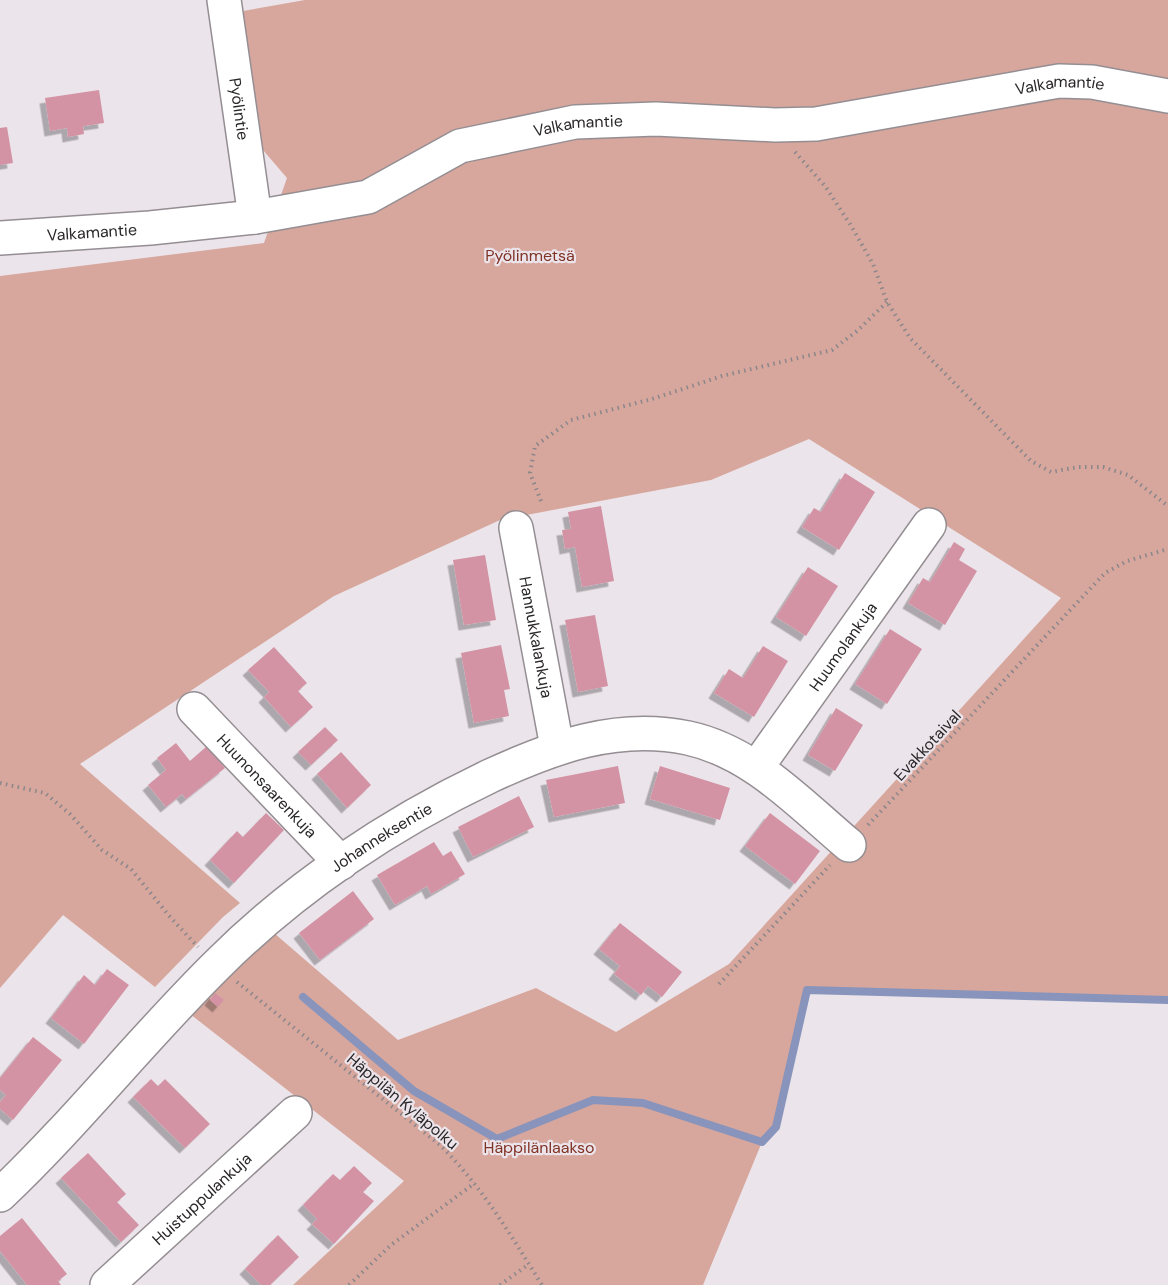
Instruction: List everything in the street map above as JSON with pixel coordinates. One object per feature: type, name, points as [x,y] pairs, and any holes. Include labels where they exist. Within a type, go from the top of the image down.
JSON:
[{"type":"street","name":"Pyölintie","points":[[224,0],[255,217]]},
{"type":"street","name":"Valkamantie","points":[[0,238],[150,228],[255,217],[368,197],[460,146],[575,122],[656,119],[775,125],[816,124],[1059,81],[1092,82],[1168,96]]},
{"type":"street","name":"Huumolankuja","points":[[757,767],[929,525]]},
{"type":"street","name":"Hannukkalankuja","points":[[516,528],[557,747]]},
{"type":"street","name":"Huunonsaarenkuja","points":[[194,710],[341,863]]},
{"type":"street","name":"Johanneksentie","points":[[0,1195],[44,1154],[217,965],[289,901],[387,832],[457,792],[557,747],[595,737],[633,733],[688,738],[722,750],[757,767],[849,845]]},
{"type":"street","name":"Huistuppulankuja","points":[[107,1285],[294,1113]]},
{"type":"path","points":[[775,125],[825,186],[850,224],[873,264],[887,302],[910,338],[1030,461],[1052,472],[1078,467],[1103,467],[1128,475],[1168,506]]},
{"type":"path","points":[[541,501],[530,473],[535,446],[571,420],[652,399],[722,376],[832,350],[857,331],[887,302]]},
{"type":"path","name":"Evakkotaival","points":[[719,984],[1105,573],[1127,561],[1168,549]]},
{"type":"path","name":"Häppilän Kyläpolku","points":[[0,783],[45,793],[70,814],[102,850],[131,869],[171,918],[217,965],[441,1145],[499,1213],[542,1285]]},
{"type":"path","points":[[350,1285],[391,1245],[475,1183]]},
{"type":"path","points":[[500,1285],[529,1264]]},
{"type":"green space","name":"Pyölinmetsä","points":[[305,0],[1168,0],[1168,1000],[807,990],[776,1127],[762,1142],[703,1285],[293,1285],[404,1181],[190,1014],[274,933],[398,1040],[536,988],[616,1032],[729,964],[1061,598],[809,439],[711,480],[500,520],[334,596],[80,764],[240,903],[223,917],[155,987],[63,915],[0,988],[0,276],[264,243],[287,178],[263,150],[243,11]]},
{"type":"building","points":[[99,90],[104,123],[83,126],[84,134],[68,137],[67,128],[50,131],[45,98]]},
{"type":"building","points":[[7,127],[13,163],[0,165],[0,128]]},
{"type":"building","points":[[845,473],[875,492],[839,550],[802,527],[814,508],[821,512]]},
{"type":"building","points":[[601,506],[614,581],[582,587],[575,547],[565,549],[562,530],[571,529],[568,512]]},
{"type":"building","points":[[954,542],[965,549],[959,560],[977,571],[945,625],[908,603],[923,578],[930,582]]},
{"type":"building","points":[[485,555],[496,620],[464,625],[453,560]]},
{"type":"building","points":[[808,567],[838,586],[806,636],[776,617]]},
{"type":"building","points":[[595,615],[608,686],[578,692],[565,620]]},
{"type":"building","points":[[890,629],[922,649],[887,704],[855,684]]},
{"type":"building","points":[[501,645],[510,689],[504,690],[509,716],[474,723],[461,653]]},
{"type":"building","points":[[763,646],[788,661],[754,717],[714,693],[729,669],[743,678]]},
{"type":"building","points":[[274,647],[307,683],[298,691],[313,707],[291,727],[264,697],[269,692],[248,670]]},
{"type":"building","points":[[836,708],[863,725],[835,771],[808,755]]},
{"type":"building","points":[[325,727],[338,740],[311,765],[298,752]]},
{"type":"building","points":[[176,743],[190,761],[207,746],[225,768],[186,799],[182,794],[166,807],[148,785],[166,770],[157,758]]},
{"type":"building","points":[[341,752],[371,785],[347,808],[317,774]]},
{"type":"building","points":[[618,766],[625,803],[554,817],[546,780]]},
{"type":"building","points":[[660,766],[730,788],[720,820],[650,799]]},
{"type":"building","points":[[519,796],[534,827],[473,857],[458,827]]},
{"type":"building","points":[[266,813],[284,830],[234,883],[210,860],[237,831],[243,837]]},
{"type":"building","points":[[770,813],[820,851],[795,884],[745,846]]},
{"type":"building","points":[[434,842],[443,856],[451,851],[465,874],[431,894],[427,886],[395,905],[377,875]]},
{"type":"building","points":[[353,891],[374,919],[320,960],[299,933]]},
{"type":"building","points":[[620,923],[682,972],[662,997],[648,986],[641,995],[614,974],[620,966],[599,949]]},
{"type":"building","points":[[107,969],[129,985],[84,1044],[51,1018],[84,975],[95,985]]},
{"type":"building","points":[[215,993],[224,1000],[218,1007],[210,1000]]},
{"type":"building","points":[[33,1037],[62,1060],[13,1120],[0,1109],[0,1102],[6,1095],[0,1090],[0,1078]]},
{"type":"building","points":[[151,1079],[158,1086],[165,1079],[210,1124],[185,1148],[133,1097]]},
{"type":"building","points":[[88,1153],[126,1194],[117,1202],[139,1225],[121,1242],[61,1178]]},
{"type":"building","points":[[354,1166],[372,1183],[363,1192],[374,1201],[334,1244],[312,1224],[317,1219],[303,1205],[333,1174],[340,1180]]},
{"type":"building","points":[[22,1218],[67,1274],[58,1281],[61,1285],[27,1285],[0,1251],[0,1236]]},
{"type":"building","points":[[278,1235],[299,1257],[270,1285],[261,1285],[245,1269]]},
{"type":"waterway","points":[[303,997],[414,1091],[497,1139],[593,1100],[643,1103],[762,1142],[776,1127],[807,990],[1168,1000]]},
{"type":"park label","name":"Häppilänlaakso","points":[[539,1147]]}]
